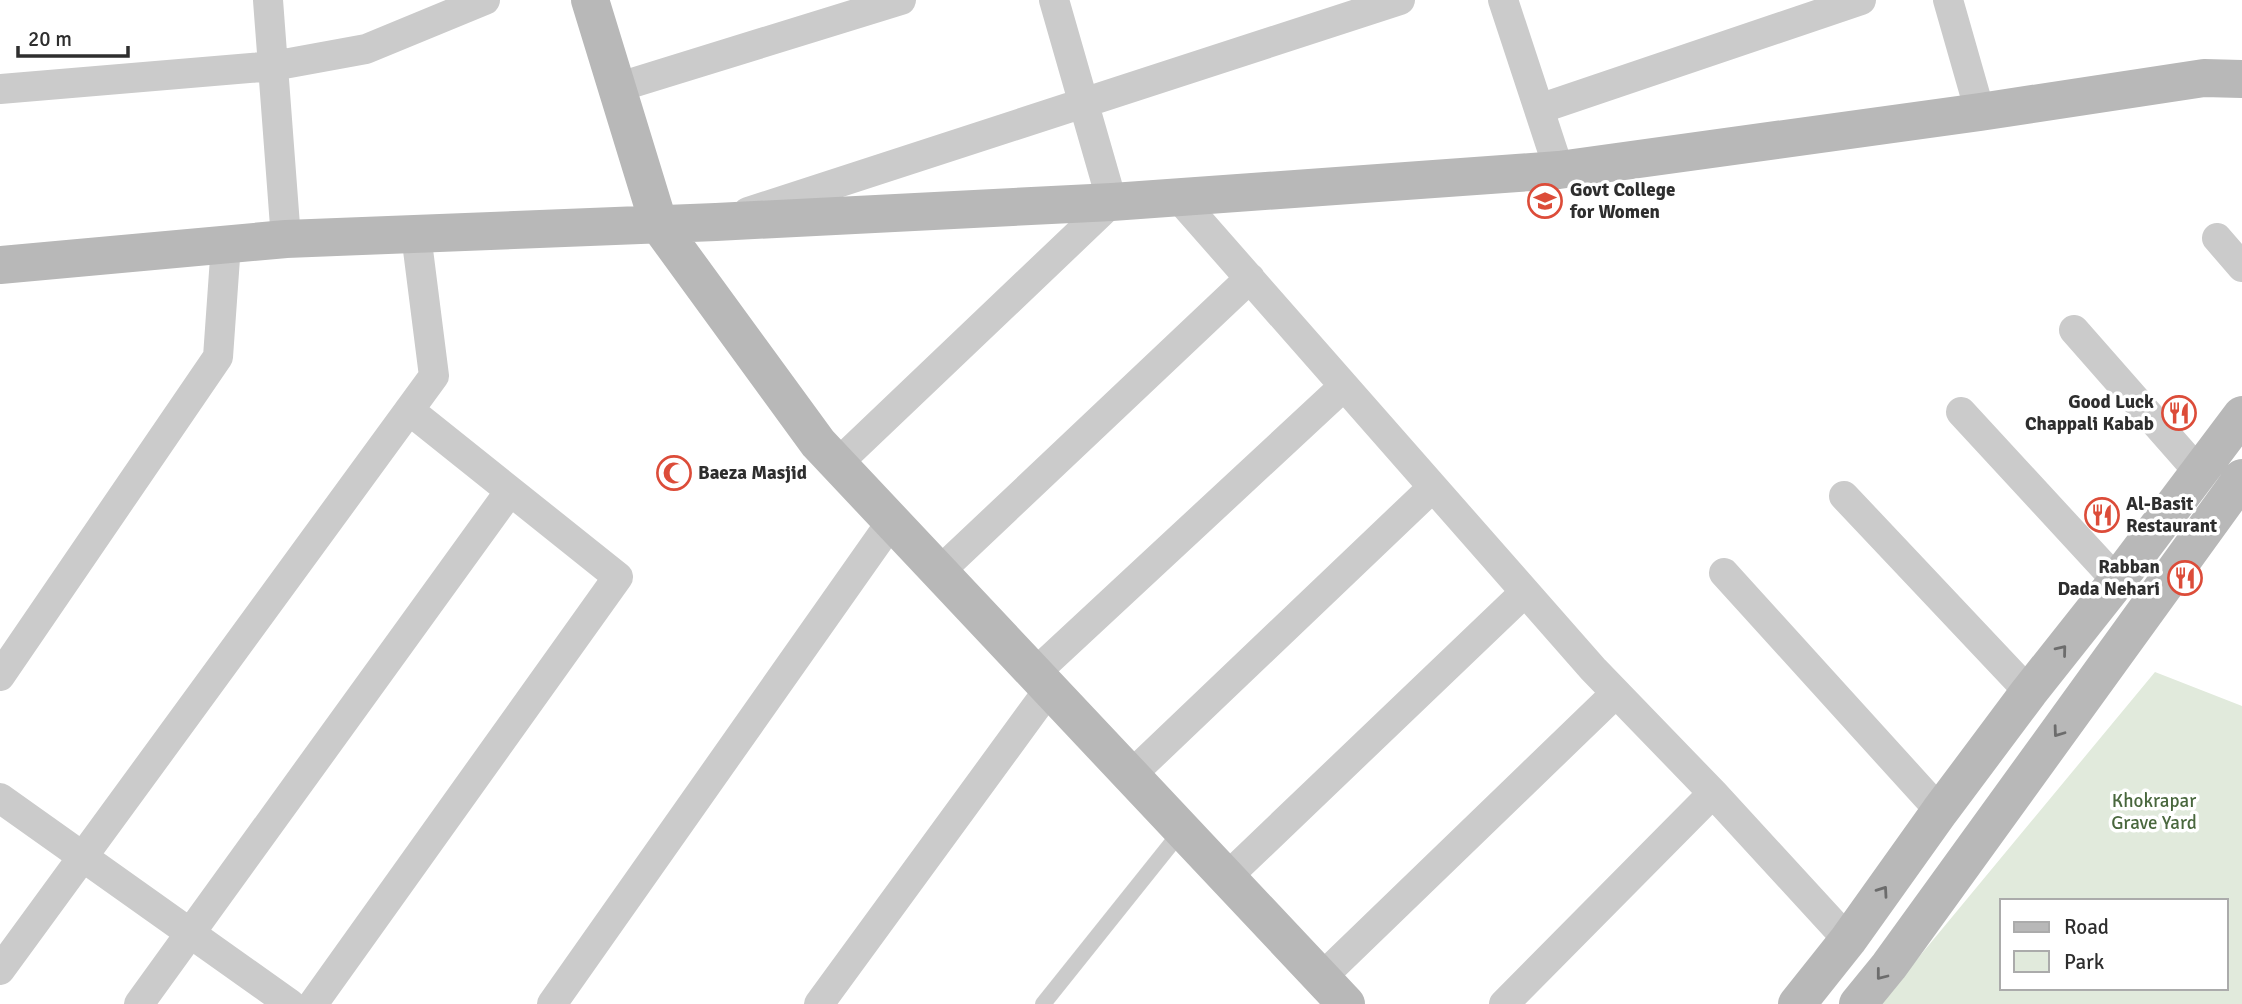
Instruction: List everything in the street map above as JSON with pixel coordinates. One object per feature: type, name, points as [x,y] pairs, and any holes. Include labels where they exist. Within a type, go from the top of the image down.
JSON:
[{"type":"street","points":[[268,0],[286,239]]},
{"type":"street","points":[[0,89],[273,66],[366,50],[485,0]]},
{"type":"street","points":[[590,0],[659,225],[818,443],[1334,991],[1616,693]]},
{"type":"street","points":[[616,88],[901,0]]},
{"type":"street","points":[[1054,0],[1112,202]]},
{"type":"street","points":[[716,222],[1400,0]]},
{"type":"street","points":[[1503,0],[1559,170]]},
{"type":"street","points":[[1539,109],[1861,0]]},
{"type":"street","points":[[1958,3],[1980,112]]},
{"type":"street","points":[[0,265],[286,239],[659,225],[1112,202],[1559,170],[2204,78],[2242,79]]},
{"type":"street","points":[[1178,197],[1616,693],[1713,793],[1848,940]]},
{"type":"street","points":[[838,463],[1112,202]]},
{"type":"street","points":[[0,970],[434,376],[415,234]]},
{"type":"street","points":[[2217,238],[2242,267]]},
{"type":"street","points":[[0,676],[218,357],[226,244]]},
{"type":"street","points":[[940,571],[1250,278]]},
{"type":"street","points":[[2074,330],[2198,471]]},
{"type":"street","points":[[819,1004],[1043,680],[1344,386]]},
{"type":"street","points":[[313,1004],[618,577],[409,410]]},
{"type":"street","points":[[1961,412],[2117,581]]},
{"type":"street","points":[[1797,1004],[1848,940],[2029,692],[2242,415]]},
{"type":"street","points":[[1858,1004],[1889,966],[2242,478]]},
{"type":"street","points":[[1131,775],[1433,487]]},
{"type":"street","points":[[139,1004],[510,491]]},
{"type":"street","points":[[1844,496],[2029,692]]},
{"type":"street","points":[[552,1004],[892,521]]},
{"type":"street","points":[[1724,573],[1940,811]]},
{"type":"street","points":[[1227,877],[1525,592]]},
{"type":"street","points":[[1504,1004],[1713,793]]},
{"type":"street","points":[[0,798],[290,1004]]},
{"type":"lane","points":[[1043,1004],[1182,829]]},
{"type":"green space","name":"Khokrapar Grave Yard","points":[[2155,672],[2242,706],[2242,1004],[1880,1004]]},
{"type":"place","name":"Govt College for Women","points":[[1545,201]]},
{"type":"place","name":"Good Luck Chappali Kabab","points":[[2179,413]]},
{"type":"place","name":"Baeza Masjid","points":[[674,473]]},
{"type":"place","name":"Al-Basit Restaurant","points":[[2102,515]]},
{"type":"place","name":"Rabban Dada Nehari","points":[[2185,578]]}]
